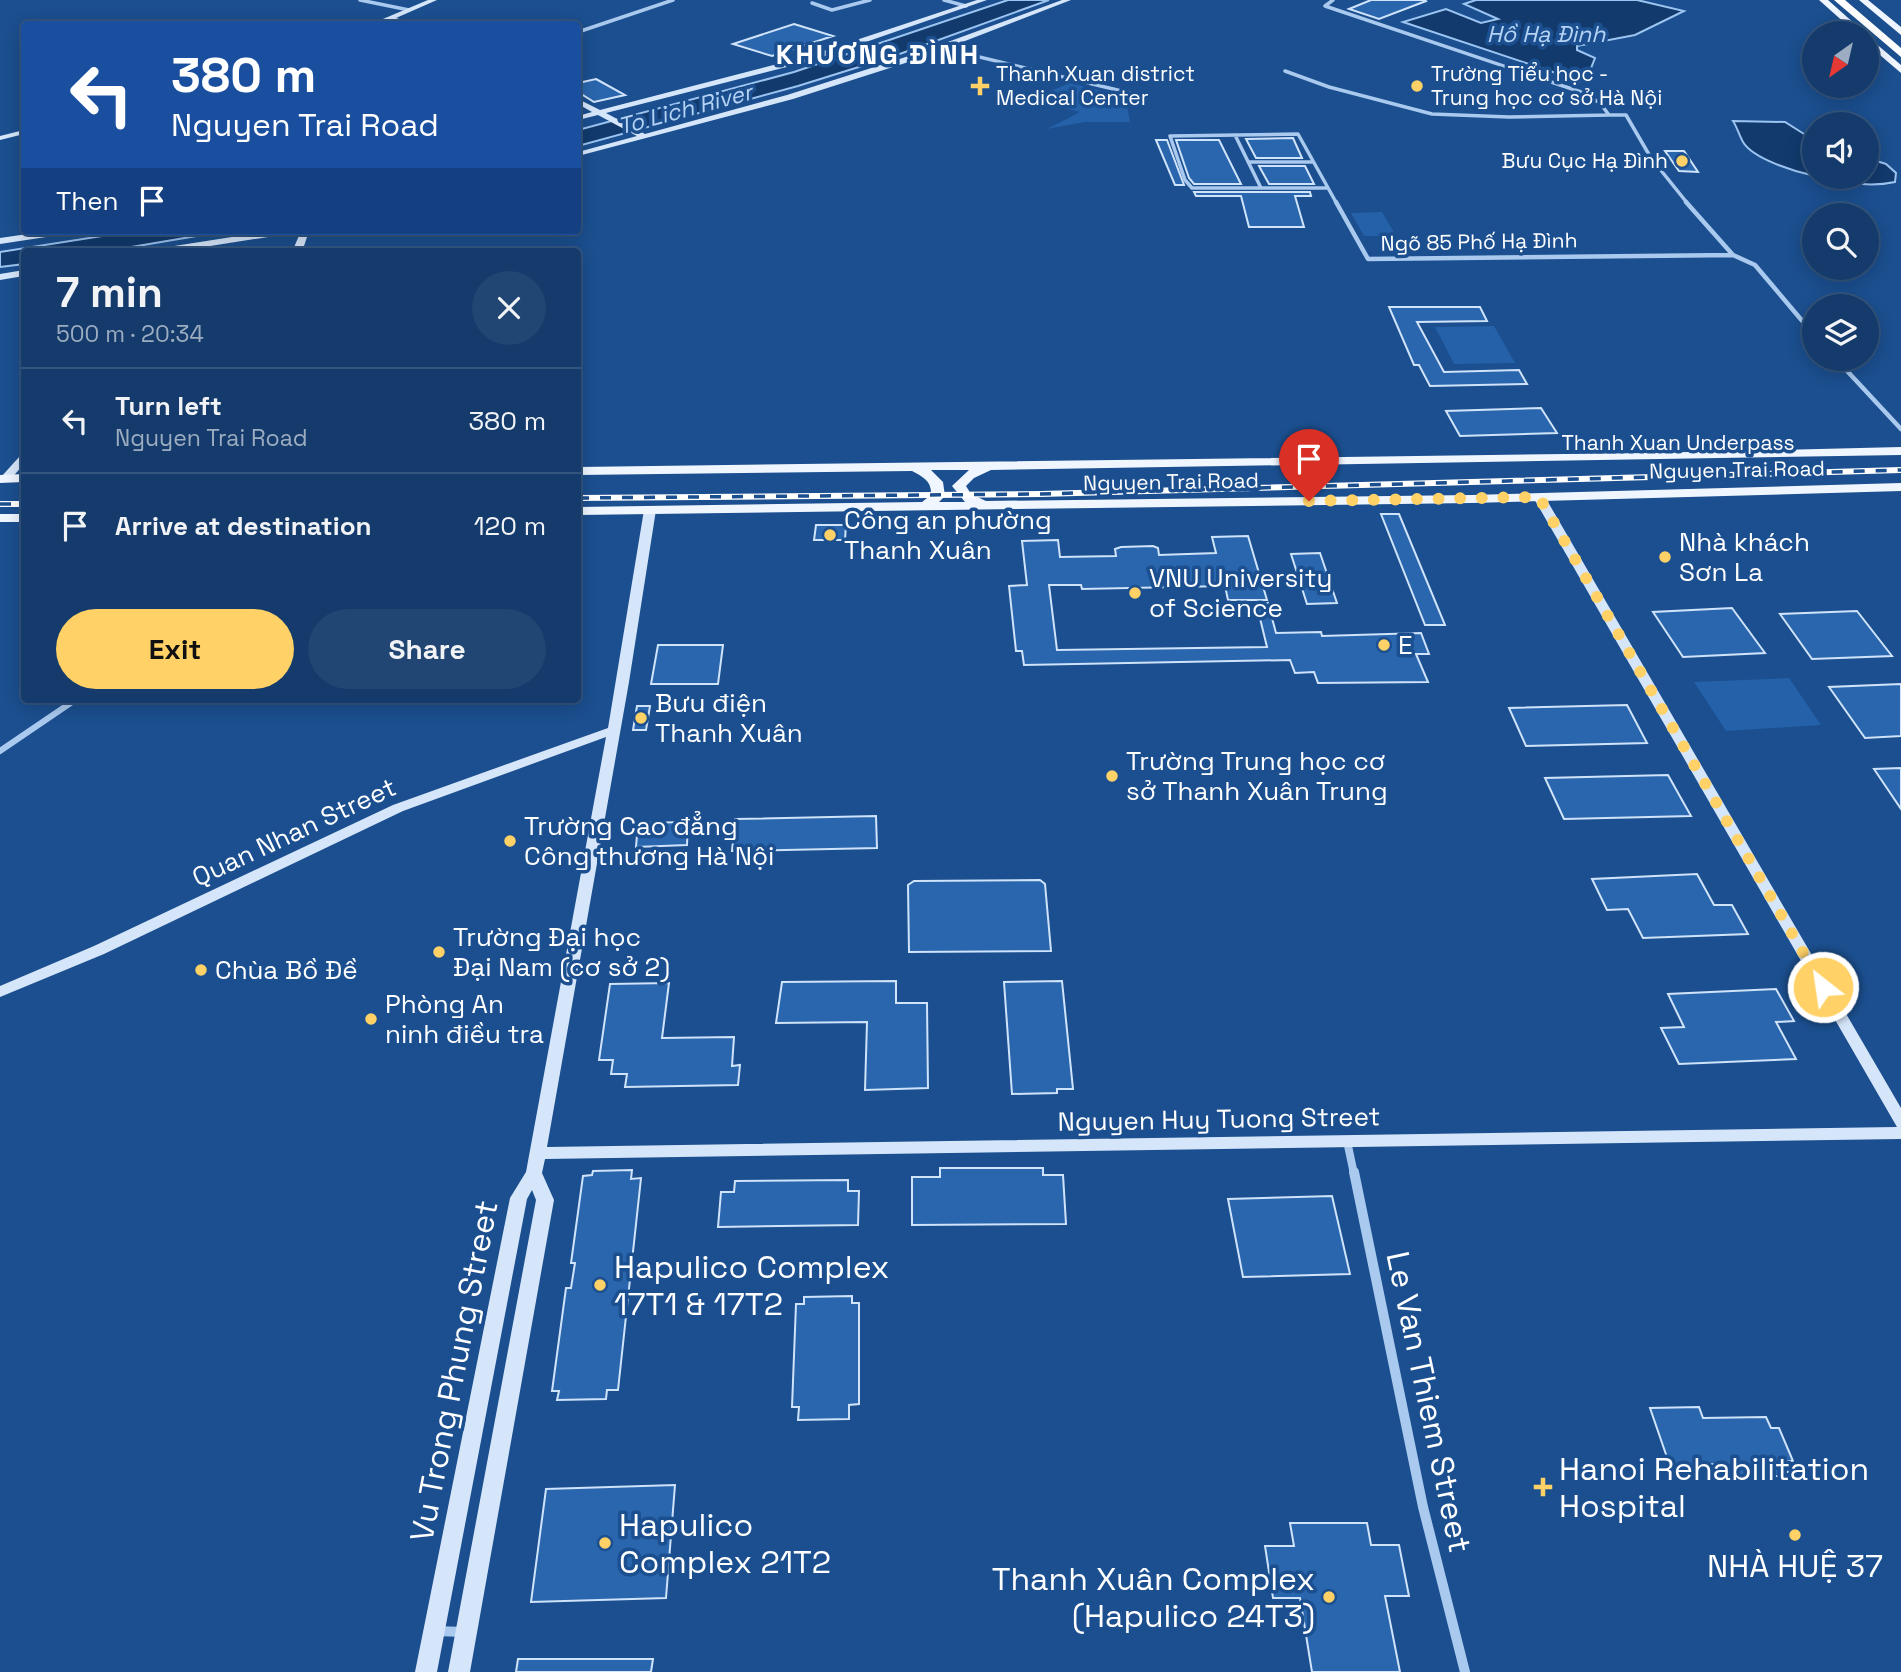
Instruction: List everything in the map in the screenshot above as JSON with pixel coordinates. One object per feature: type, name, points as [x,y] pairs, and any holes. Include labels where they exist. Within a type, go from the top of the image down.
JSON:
[{"type":"highway","points":[[1839,0],[1901,55]]},
{"type":"highway","points":[[1861,0],[1901,34]]},
{"type":"main road","points":[[1824,0],[1848,21]]},
{"type":"main road","points":[[1872,0],[1901,24]]},
{"type":"main road","points":[[1880,51],[1901,70]]},
{"type":"main road","name":"Nguyen Trai Road","points":[[581,471],[1455,460],[1901,451]]},
{"type":"main road","name":"Thanh Xuan Underpass","points":[[1455,460],[1654,467],[1901,461]]},
{"type":"main road","points":[[986,505],[965,497],[959,486],[969,475],[990,466]]},
{"type":"main road","points":[[915,467],[933,477],[938,484],[938,496],[926,506]]},
{"type":"main road","name":"Thanh Xuan Underpass","points":[[1472,499],[1665,482],[1901,477]]},
{"type":"main road","points":[[3,479],[21,478]]},
{"type":"main road","name":"Nguyen Trai Road","points":[[581,511],[1472,499],[1901,487]]},
{"type":"main road","points":[[0,518],[21,518]]},
{"type":"street","points":[[360,0],[409,10]]},
{"type":"street","points":[[384,21],[434,0]]},
{"type":"street","points":[[581,31],[673,0]]},
{"type":"street","points":[[823,0],[812,3],[832,10],[870,0]]},
{"type":"street","points":[[944,0],[966,6]]},
{"type":"street","points":[[581,118],[603,114],[810,58],[984,0]]},
{"type":"street","points":[[581,153],[640,135],[762,105],[942,48],[1068,0]]},
{"type":"street","points":[[1333,0],[1325,6],[1342,14],[1581,92],[1600,103],[1609,115]]},
{"type":"street","points":[[390,19],[400,21]]},
{"type":"street","points":[[942,48],[1130,93]]},
{"type":"street","points":[[1285,71],[1329,87],[1432,114],[1509,117],[1626,115],[1651,158],[1733,255],[1755,265],[1802,321]]},
{"type":"street","points":[[581,103],[640,135]]},
{"type":"street","points":[[0,138],[21,133]]},
{"type":"street","name":"Ngõ 85 Phố Hạ Đình","points":[[1234,135],[1298,134],[1368,259],[1733,255]]},
{"type":"street","points":[[1261,188],[1234,135],[1170,136],[1185,180],[1192,188],[1261,188],[1328,188]]},
{"type":"street","points":[[1248,162],[1313,162]]},
{"type":"street","points":[[0,241],[40,235]]},
{"type":"street","points":[[169,248],[224,236]]},
{"type":"street","points":[[0,276],[21,273]]},
{"type":"street","points":[[1847,371],[1901,429]]},
{"type":"street","points":[[3,479],[21,461]]},
{"type":"street","points":[[1539,497],[1901,1122]]},
{"type":"street","name":"Vu Trong Phung Street","points":[[426,1672],[519,1198],[536,1163],[614,730],[650,510]]},
{"type":"street","points":[[0,751],[71,703]]},
{"type":"street","name":"Quan Nhan Street","points":[[0,992],[99,950],[398,808],[614,730]]},
{"type":"street","name":"Nguyen Huy Tuong Street","points":[[536,1163],[1347,1141],[1901,1133]]},
{"type":"street","name":"Le Van Thiem Street","points":[[1347,1141],[1423,1507],[1465,1672]]},
{"type":"street","name":"Vu Trong Phung Street","points":[[459,1672],[545,1200],[536,1163]]},
{"type":"street","points":[[435,1630],[466,1632]]},
{"type":"shaded area","points":[[1069,83],[1111,93],[1116,100],[1126,101],[1130,122],[1085,122],[1047,129],[1080,112],[1031,100]]},
{"type":"shaded area","points":[[1382,212],[1396,236],[1364,236],[1351,213]]},
{"type":"shaded area","points":[[1494,326],[1515,363],[1454,364],[1435,327]]},
{"type":"shaded area","points":[[1789,678],[1821,725],[1726,731],[1694,682]]},
{"type":"water","name":"To Lich River","points":[[1008,0],[1049,0],[894,56],[798,86],[581,145],[581,129],[794,72]]},
{"type":"water","name":"Hồ Hạ Đình","points":[[1476,0],[1637,0],[1684,11],[1635,35],[1577,46],[1577,50],[1595,58],[1591,68],[1580,75],[1580,81],[1403,22],[1446,9],[1481,23],[1498,19],[1464,4]]},
{"type":"water","points":[[1733,121],[1785,122],[1802,133],[1802,172],[1765,159],[1743,142]]},
{"type":"water","points":[[1879,162],[1896,173],[1895,182],[1879,184]]},
{"type":"water","points":[[108,235],[202,235],[126,248],[26,248]]},
{"type":"water","points":[[21,249],[21,264],[0,267],[0,252]]},
{"type":"building","points":[[1371,0],[1426,1],[1379,19],[1349,9]]},
{"type":"building","points":[[794,24],[833,36],[772,56],[733,44]]},
{"type":"building","points":[[596,79],[625,95],[594,102],[581,94],[581,82]]},
{"type":"building","points":[[1293,138],[1302,158],[1256,158],[1246,139]]},
{"type":"building","points":[[1156,140],[1167,140],[1184,185],[1175,185]]},
{"type":"building","points":[[1176,140],[1219,140],[1241,184],[1194,184],[1189,178]]},
{"type":"building","name":"Bưu Cục Hạ Đình","points":[[1665,151],[1684,151],[1698,172],[1679,171]]},
{"type":"building","points":[[1259,166],[1305,166],[1314,184],[1269,184]]},
{"type":"building","points":[[1194,192],[1310,192],[1311,196],[1295,196],[1304,227],[1249,227],[1241,196],[1196,196]]},
{"type":"building","points":[[1389,307],[1480,307],[1487,321],[1417,322],[1444,372],[1519,370],[1527,384],[1430,386],[1419,365],[1414,365]]},
{"type":"building","points":[[1541,408],[1557,433],[1460,436],[1446,411]]},
{"type":"building","points":[[1381,514],[1399,514],[1445,625],[1425,625]]},
{"type":"building","name":"Công an phường Thanh Xuân","points":[[816,525],[846,525],[845,540],[814,540]]},
{"type":"building","points":[[1248,536],[1267,600],[1228,600],[1225,586],[1082,589],[1081,585],[1049,585],[1057,650],[1267,647],[1257,606],[1268,603],[1276,633],[1321,632],[1322,636],[1421,633],[1429,654],[1416,654],[1428,682],[1318,683],[1314,672],[1295,673],[1290,660],[1024,665],[1022,651],[1016,651],[1009,586],[1027,585],[1022,541],[1058,540],[1060,557],[1116,556],[1115,549],[1121,547],[1153,546],[1158,548],[1159,555],[1216,553],[1212,537]]},
{"type":"building","points":[[1320,553],[1337,603],[1307,604],[1291,554]]},
{"type":"building","points":[[1732,608],[1765,653],[1683,657],[1653,612]]},
{"type":"building","points":[[1857,611],[1892,656],[1812,659],[1780,614]]},
{"type":"building","points":[[658,645],[723,645],[718,684],[651,684]]},
{"type":"building","points":[[1901,684],[1901,736],[1865,738],[1829,687]]},
{"type":"building","points":[[1627,705],[1647,743],[1526,746],[1509,708]]},
{"type":"building","name":"Bưu điện Thanh Xuân","points":[[637,706],[650,706],[646,730],[633,730]]},
{"type":"building","points":[[1901,768],[1901,809],[1874,769]]},
{"type":"building","points":[[1668,775],[1691,816],[1564,819],[1545,778]]},
{"type":"building","points":[[876,816],[877,848],[732,851],[735,819]]},
{"type":"building","points":[[688,822],[687,845],[636,847],[638,823]]},
{"type":"building","points":[[1697,874],[1714,905],[1732,905],[1748,934],[1643,938],[1628,909],[1607,910],[1592,879]]},
{"type":"building","points":[[1040,880],[1045,884],[1051,951],[909,952],[908,885],[914,881]]},
{"type":"building","points":[[896,981],[896,1003],[927,1003],[928,1088],[865,1090],[867,1022],[776,1023],[782,982]]},
{"type":"building","points":[[1062,981],[1073,1089],[1057,1089],[1057,1093],[1012,1094],[1004,982]]},
{"type":"building","points":[[669,983],[662,1038],[734,1037],[732,1066],[740,1065],[738,1085],[625,1087],[627,1074],[611,1074],[613,1060],[599,1060],[610,984]]},
{"type":"building","points":[[1776,989],[1794,1021],[1776,1022],[1796,1059],[1679,1064],[1661,1028],[1684,1027],[1668,994]]},
{"type":"building","points":[[940,1168],[1043,1168],[1043,1175],[1063,1175],[1066,1224],[912,1225],[912,1177],[940,1177]]},
{"type":"building","name":"Hapulico Complex 17T1 & 17T2","points":[[632,1170],[631,1179],[641,1178],[618,1390],[607,1390],[606,1399],[557,1400],[559,1391],[552,1391],[566,1288],[571,1288],[575,1263],[571,1263],[583,1176],[592,1175],[593,1171]]},
{"type":"building","points":[[848,1180],[848,1191],[859,1191],[858,1225],[718,1227],[721,1192],[734,1192],[735,1181]]},
{"type":"building","points":[[1332,1196],[1350,1274],[1243,1277],[1228,1199]]},
{"type":"building","points":[[852,1296],[852,1303],[859,1303],[859,1404],[849,1405],[849,1419],[798,1420],[799,1407],[792,1407],[796,1304],[804,1304],[804,1297]]},
{"type":"building","points":[[1699,1407],[1703,1418],[1766,1417],[1771,1428],[1779,1428],[1793,1461],[1787,1461],[1792,1472],[1781,1472],[1783,1476],[1723,1477],[1718,1464],[1670,1466],[1650,1408]]},
{"type":"building","name":"Hapulico Complex 21T2","points":[[675,1485],[666,1598],[531,1602],[546,1489]]},
{"type":"building","name":"Thanh Xuân Complex (Hapulico 24T3)","points":[[1290,1523],[1367,1523],[1371,1545],[1399,1545],[1409,1596],[1385,1596],[1400,1672],[1312,1672],[1300,1598],[1273,1598],[1265,1546],[1294,1546]]},
{"type":"building","points":[[518,1659],[653,1659],[651,1672],[516,1672]]},
{"type":"railway","points":[[581,498],[1041,494],[1901,470]]},
{"type":"railway","points":[[0,504],[21,504]]},
{"type":"place","name":"Thanh Xuan district Medical Center","points":[[980,86]]},
{"type":"place","name":"Trường Tiểu học - Trung học cơ sở Hà Nội","points":[[1417,86]]},
{"type":"place","name":"Bưu Cục Hạ Đình","points":[[1682,161]]},
{"type":"place","name":"Công an phường Thanh Xuân","points":[[830,535]]},
{"type":"place","name":"Nhà khách Sơn La","points":[[1665,557]]},
{"type":"place","name":"VNU University of Science","points":[[1135,593]]},
{"type":"place","name":"E","points":[[1384,645]]},
{"type":"place","name":"Bưu điện Thanh Xuân","points":[[641,718]]},
{"type":"place","name":"Trường Trung học cơ sở Thanh Xuân Trung","points":[[1112,776]]},
{"type":"place","name":"Trường Cao đẳng Công thương Hà Nội","points":[[510,841]]},
{"type":"place","name":"Trường Đại học Đại Nam (cơ sở 2)","points":[[439,952]]},
{"type":"place","name":"Chùa Bồ Đề","points":[[201,970]]},
{"type":"place","name":"Phòng An ninh điều tra","points":[[371,1019]]},
{"type":"place","name":"Hapulico Complex 17T1 & 17T2","points":[[600,1285]]},
{"type":"place","name":"Hanoi Rehabilitation Hospital","points":[[1543,1487]]},
{"type":"place","name":"NHÀ HUỆ 37","points":[[1795,1535]]},
{"type":"place","name":"Hapulico Complex 21T2","points":[[605,1543]]},
{"type":"place","name":"Thanh Xuân Complex (Hapulico 24T3)","points":[[1329,1597]]},
{"type":"district","name":"KHƯƠNG ĐÌNH","points":[[878,54]]},
{"type":"route","points":[[1309,501],[1539,497],[1823,987]]}]
